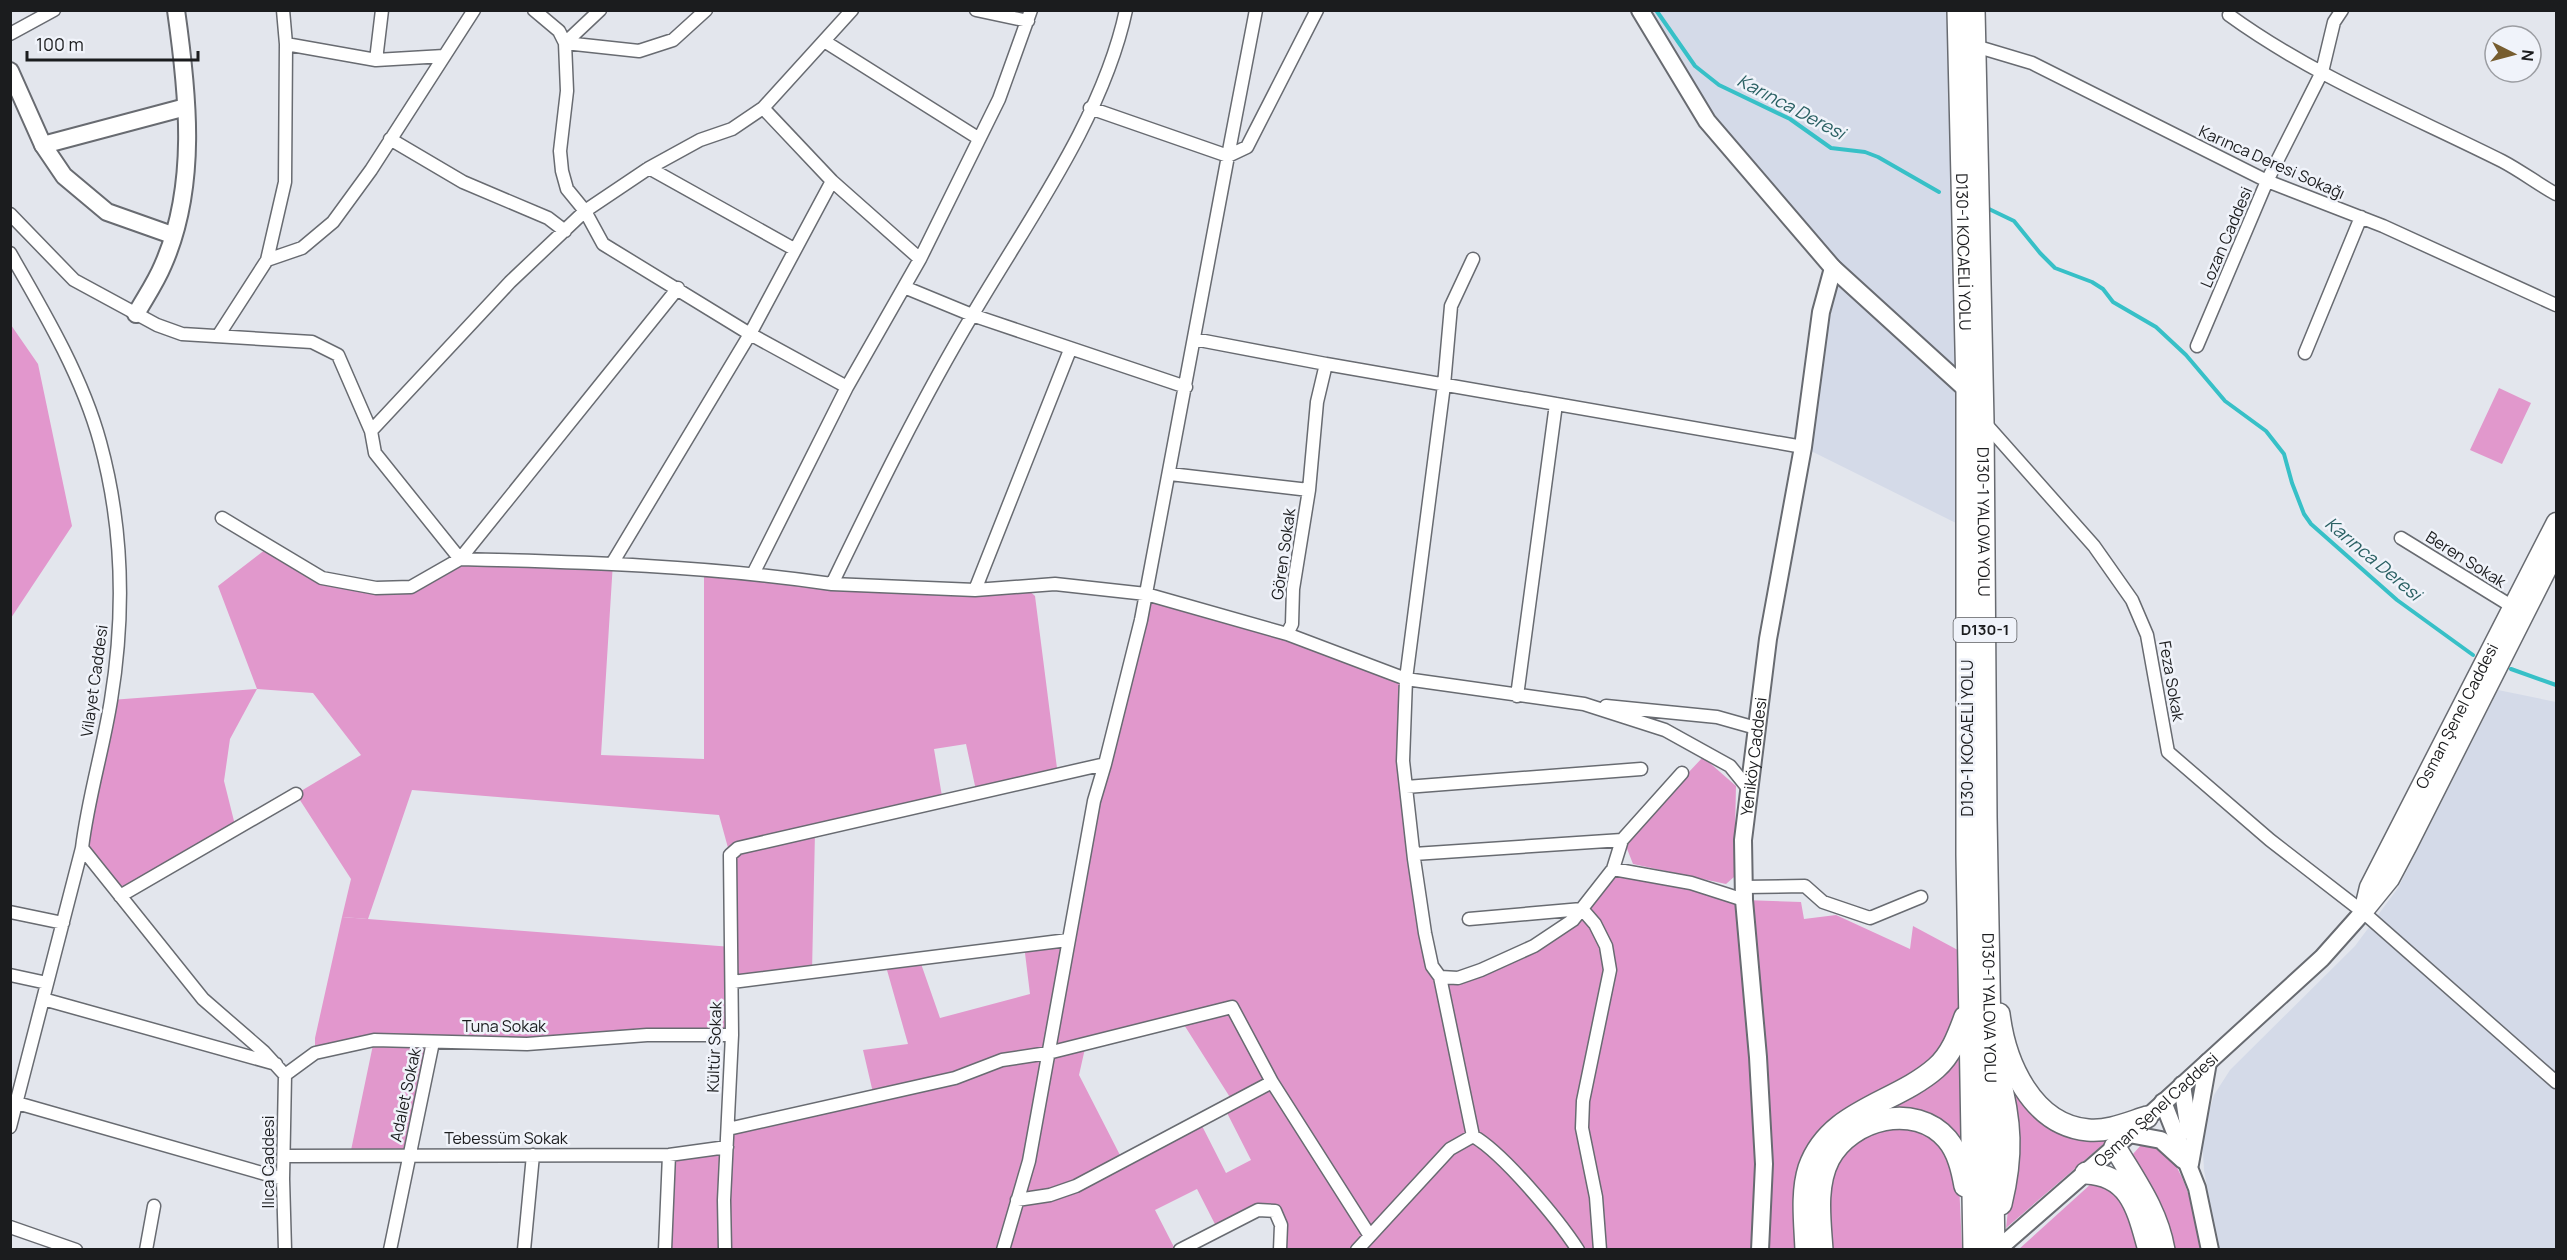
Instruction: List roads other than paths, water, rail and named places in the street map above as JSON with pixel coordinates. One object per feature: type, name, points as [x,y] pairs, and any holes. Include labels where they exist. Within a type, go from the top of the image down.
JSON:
[{"type":"highway","name":"D130-1 KOCAELİ YOLU","points":[[1958,10],[1967,390],[1969,1005],[1980,1237]]},
{"type":"highway","name":"D130-1 YALOVA YOLU","points":[[1974,10],[1983,421],[1990,1044],[2006,1100],[2010,1146],[2003,1194],[1980,1237]]},
{"type":"highway","points":[[1988,900],[2000,1022],[2014,1069],[2033,1101],[2061,1122],[2090,1130],[2107,1129],[2147,1117]]},
{"type":"highway","points":[[1806,1250],[1805,1192],[1809,1168],[1821,1145],[1836,1128],[1856,1114],[1936,1069],[1957,1039],[1969,1005]]},
{"type":"highway","points":[[1822,1250],[1819,1203],[1822,1179],[1829,1159],[1850,1134],[1867,1125],[1885,1120],[1918,1121],[1936,1129],[1947,1139],[1959,1161],[1980,1237]]},
{"type":"highway","points":[[2122,1141],[2160,1227],[2164,1250]]},
{"type":"highway","points":[[2086,1173],[2106,1175],[2119,1183],[2136,1207],[2149,1250]]},
{"type":"highway","name":"D130-1","points":[[1980,1237],[1995,1250]]},
{"type":"main road","name":"Osman Şenel Caddesi","points":[[2472,702],[2513,607],[2556,522]]},
{"type":"main road","name":"Osman Şenel Caddesi","points":[[2363,912],[2369,887],[2416,813],[2472,702],[2556,552]]},
{"type":"street","points":[[10,34],[54,10]]},
{"type":"street","points":[[136,314],[164,265],[182,202],[188,138],[184,66],[176,10]]},
{"type":"street","points":[[218,336],[267,260],[285,182],[286,44],[283,10]]},
{"type":"street","points":[[376,60],[382,10]]},
{"type":"street","points":[[267,260],[303,248],[333,222],[371,170],[474,10]]},
{"type":"street","points":[[534,10],[559,31],[565,43],[567,91],[561,151],[562,171],[567,189],[585,211],[603,244],[750,334],[847,387]]},
{"type":"street","points":[[565,43],[600,10]]},
{"type":"street","points":[[565,43],[639,51],[673,40],[706,10]]},
{"type":"street","points":[[371,431],[510,282],[585,211],[649,168],[700,140],[732,129],[763,108],[852,10]]},
{"type":"street","points":[[754,573],[847,387],[920,259],[999,99],[1030,16],[976,10]]},
{"type":"street","points":[[832,584],[872,501],[972,315],[1064,165],[1105,75],[1126,10]]},
{"type":"street","points":[[1003,1250],[1029,1161],[1094,801],[1146,594],[1256,10]]},
{"type":"street","points":[[1090,108],[1228,156],[1247,147],[1317,10]]},
{"type":"street","points":[[1640,10],[1707,121],[1833,268],[1967,390]]},
{"type":"street","name":"Lozan Caddesi","points":[[2197,346],[2267,181],[2322,72],[2334,22],[2342,10]]},
{"type":"street","points":[[2229,15],[2266,42],[2504,163],[2556,194]]},
{"type":"street","points":[[824,41],[978,138]]},
{"type":"street","points":[[286,44],[376,60],[444,56]]},
{"type":"street","name":"Karınca Deresi Sokağı","points":[[1975,46],[2032,63],[2154,127],[2267,181],[2327,207],[2361,218],[2556,305]]},
{"type":"street","points":[[10,71],[43,145],[64,176],[107,212],[172,235]]},
{"type":"street","points":[[43,145],[186,107]]},
{"type":"street","points":[[763,108],[832,181],[920,259]]},
{"type":"street","points":[[390,139],[463,182],[548,218],[566,231]]},
{"type":"street","points":[[649,168],[794,249]]},
{"type":"street","points":[[613,562],[750,334],[832,181]]},
{"type":"street","points":[[10,214],[74,280],[136,314],[182,334],[312,342],[338,355],[371,431],[375,453],[460,559]]},
{"type":"street","points":[[2305,353],[2361,218]]},
{"type":"street","name":"Vilayet Caddesi","points":[[10,253],[63,348],[100,441],[113,506],[121,582],[111,700],[87,811],[82,848],[10,1127]]},
{"type":"street","points":[[1473,259],[1451,306],[1444,385],[1406,679],[1403,761],[1425,933],[1432,966],[1440,977],[1473,1136],[1499,1157],[1563,1228],[1578,1250]]},
{"type":"street","name":"Yeniköy Caddesi","points":[[1760,1250],[1764,1164],[1758,1057],[1744,893],[1743,840],[1747,787],[1768,639],[1803,447],[1821,312],[1833,268]]},
{"type":"street","points":[[904,287],[972,315],[1070,350],[1186,387]]},
{"type":"street","points":[[222,518],[322,578],[376,588],[411,587],[460,559],[678,288]]},
{"type":"street","points":[[1194,339],[1803,447]]},
{"type":"street","points":[[975,590],[1070,350]]},
{"type":"street","points":[[1309,490],[1317,402],[1326,364]]},
{"type":"street","points":[[1516,696],[1556,404]]},
{"type":"street","name":"Feza Sokak","points":[[1983,421],[2094,546],[2132,600],[2147,635],[2168,752],[2270,840],[2363,912],[2556,1082]]},
{"type":"street","name":"Gören Sokak","points":[[1170,474],[1309,490],[1293,589],[1292,624],[1287,634]]},
{"type":"street","name":"Beren Sokak","points":[[2401,538],[2513,607]]},
{"type":"street","points":[[460,559],[613,562],[754,573],[832,584],[975,590],[1055,584],[1146,594],[1287,634],[1406,679],[1516,696],[1717,717],[1756,728]]},
{"type":"street","points":[[1584,704],[1665,730],[1696,745],[1730,766],[1747,787]]},
{"type":"street","name":"Kültür Sokak","points":[[725,1250],[732,1035],[730,855],[738,849],[1105,764]]},
{"type":"street","points":[[1407,787],[1641,769]]},
{"type":"street","points":[[1440,977],[1458,978],[1534,946],[1573,920],[1613,869],[1622,840],[1682,773]]},
{"type":"street","points":[[120,896],[296,794]]},
{"type":"street","points":[[1414,854],[1622,840]]},
{"type":"street","points":[[82,848],[203,999],[281,1070]]},
{"type":"street","points":[[1613,869],[1744,893],[1805,886],[1823,902],[1870,918],[1921,897]]},
{"type":"street","points":[[1469,919],[1582,909]]},
{"type":"street","points":[[1582,909],[1595,924],[1606,946],[1610,970],[1583,1101],[1582,1128],[1597,1208],[1600,1250]]},
{"type":"street","points":[[10,912],[63,923]]},
{"type":"street","name":"Osman Şenel Caddesi","points":[[1995,1250],[2122,1141],[2340,941],[2363,912]]},
{"type":"street","points":[[732,982],[1068,940]]},
{"type":"street","points":[[10,975],[47,983]]},
{"type":"street","points":[[43,999],[281,1070]]},
{"type":"street","points":[[728,1129],[955,1078],[1002,1060],[1048,1053],[1232,1007],[1272,1082],[1370,1236]]},
{"type":"street","name":"Tuna Sokak","points":[[281,1070],[315,1053],[374,1040],[527,1044],[647,1035],[732,1035]]},
{"type":"street","name":"Adalet Sokak","points":[[390,1250],[408,1154],[433,1042]]},
{"type":"street","points":[[2189,1168],[2208,1062]]},
{"type":"street","name":"Ilıca Caddesi","points":[[281,1070],[285,1250]]},
{"type":"street","points":[[1017,1200],[1050,1195],[1076,1186],[1272,1082]]},
{"type":"street","points":[[2182,1085],[2188,1122],[2189,1168]]},
{"type":"street","points":[[2163,1102],[2189,1168],[2205,1220],[2210,1250]]},
{"type":"street","points":[[17,1103],[282,1179]]},
{"type":"street","points":[[1357,1250],[1450,1149],[1473,1136]]},
{"type":"street","points":[[2122,1141],[2161,1140],[2174,1149],[2189,1168]]},
{"type":"street","name":"Tebessüm Sokak","points":[[284,1156],[669,1155],[727,1147]]},
{"type":"street","points":[[524,1250],[533,1155]]},
{"type":"street","points":[[665,1250],[669,1155]]},
{"type":"street","points":[[146,1250],[154,1206]]},
{"type":"street","points":[[1180,1250],[1258,1210],[1275,1211],[1281,1225],[1280,1250]]},
{"type":"street","points":[[10,1227],[76,1250]]},
{"type":"waterway","name":"Karınca Deresi","points":[[1656,10],[1695,66],[1719,85],[1790,119],[1831,148],[1865,152],[1878,157],[1939,192]]},
{"type":"waterway","name":"Karınca Deresi","points":[[1989,209],[2014,221],[2055,268],[2092,282],[2103,289],[2113,302],[2156,327],[2186,355],[2225,401],[2266,431],[2284,454],[2292,483],[2304,514],[2311,524],[2397,600],[2473,655]]},
{"type":"waterway","points":[[2511,669],[2556,685]]}]
